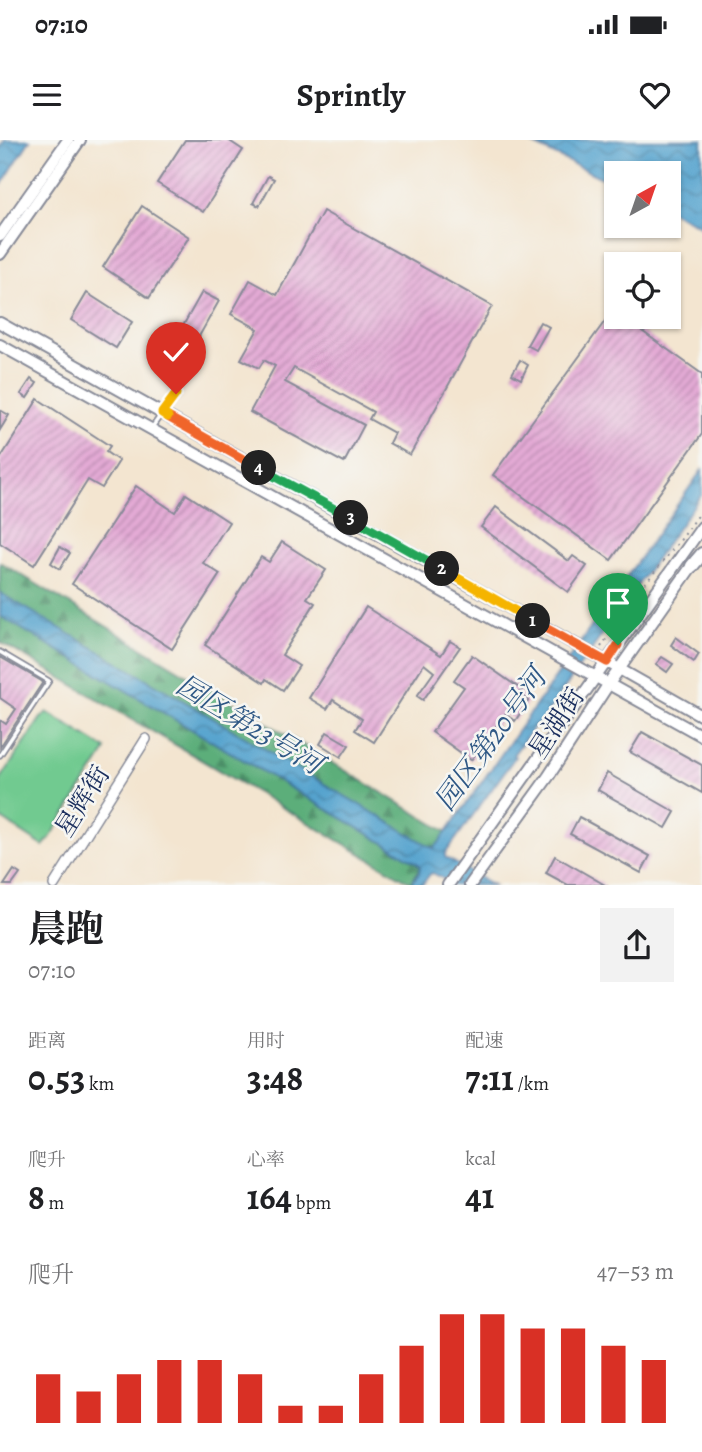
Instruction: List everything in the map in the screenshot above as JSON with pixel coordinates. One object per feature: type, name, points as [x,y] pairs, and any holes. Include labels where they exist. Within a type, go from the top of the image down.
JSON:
[{"type":"highway","points":[[692,566],[702,553]]},
{"type":"main road","points":[[0,236],[68,140]]},
{"type":"main road","points":[[0,254],[80,140]]},
{"type":"main road","points":[[0,323],[702,716]]},
{"type":"main road","points":[[0,345],[702,736]]},
{"type":"main road","name":"星湖街","points":[[449,884],[596,678],[598,657],[642,613],[702,527]]},
{"type":"main road","name":"星湖街","points":[[470,885],[548,777],[608,685],[692,566]]},
{"type":"street","name":"星辉街","points":[[54,885],[146,739]]},
{"type":"lane","points":[[151,429],[176,394]]},
{"type":"lane","points":[[0,652],[49,681],[3,746],[0,755]]},
{"type":"path","points":[[598,657],[639,591],[702,510]]},
{"type":"green space","points":[[0,562],[447,832],[437,845],[429,847],[0,593]]},
{"type":"green space","points":[[0,616],[416,862],[420,868],[411,883],[0,642]]},
{"type":"green space","points":[[47,712],[106,749],[43,846],[0,818],[0,780]]},
{"type":"water","points":[[5,140],[30,140],[0,187],[0,147]]},
{"type":"water","points":[[524,140],[702,140],[702,227],[681,216],[681,161],[604,161],[604,179]]},
{"type":"water","points":[[702,470],[702,494],[539,724],[537,723],[513,755],[515,757],[445,854],[445,857],[493,885],[454,885],[433,873],[422,885],[410,885],[419,873],[420,866],[416,862],[0,616],[0,593],[433,848]]},
{"type":"building","points":[[185,140],[228,140],[243,150],[203,212],[157,183]]},
{"type":"building","points":[[268,176],[274,179],[259,206],[253,203]]},
{"type":"building","points":[[142,206],[189,237],[149,298],[103,267]]},
{"type":"building","points":[[323,211],[492,306],[410,455],[389,443],[394,433],[369,419],[373,412],[294,368],[285,382],[364,425],[344,463],[250,412],[275,366],[264,360],[259,368],[241,359],[258,329],[231,314],[250,280],[277,295]]},
{"type":"building","points":[[202,292],[219,301],[197,340],[180,331]]},
{"type":"building","points":[[87,293],[132,322],[116,348],[71,320]]},
{"type":"building","points":[[540,322],[549,327],[536,350],[527,345]]},
{"type":"building","points":[[604,322],[604,329],[639,329],[702,374],[702,434],[611,560],[493,475]]},
{"type":"building","points":[[520,360],[528,365],[521,379],[512,374]]},
{"type":"building","points":[[31,379],[37,383],[27,398],[21,394]]},
{"type":"building","points":[[38,399],[110,446],[106,452],[119,461],[102,488],[88,480],[34,565],[0,543],[0,459]]},
{"type":"building","points":[[0,410],[9,415],[0,430]]},
{"type":"building","points":[[136,486],[175,512],[186,494],[229,522],[203,563],[220,574],[172,649],[72,584]]},
{"type":"building","points":[[496,507],[569,561],[573,556],[587,566],[568,592],[481,527]]},
{"type":"building","points":[[282,542],[326,570],[307,598],[315,603],[282,655],[299,666],[283,690],[266,679],[264,683],[205,645],[261,557],[269,562]]},
{"type":"building","points":[[60,547],[70,553],[60,569],[51,563]]},
{"type":"building","points":[[366,607],[441,655],[450,641],[460,647],[423,700],[417,696],[434,672],[424,664],[374,742],[355,730],[362,719],[333,700],[327,709],[309,698]]},
{"type":"building","points":[[676,637],[699,654],[694,662],[671,645]]},
{"type":"building","points":[[472,655],[522,690],[519,693],[529,700],[515,721],[505,714],[471,760],[432,732],[464,687],[454,680]]},
{"type":"building","points":[[0,657],[43,682],[0,747],[0,720],[6,724],[16,709],[0,698]]},
{"type":"building","points":[[662,657],[673,664],[667,672],[656,664]]},
{"type":"building","points":[[327,732],[349,745],[341,757],[320,744]]},
{"type":"building","points":[[642,732],[702,765],[702,793],[630,752]]},
{"type":"building","points":[[607,773],[675,812],[666,828],[598,790]]},
{"type":"building","points":[[579,817],[650,856],[641,873],[570,834]]},
{"type":"building","points":[[555,856],[605,885],[568,885],[546,873]]},
{"type":"building","points":[[14,870],[20,874],[12,885],[4,885]]},
{"type":"route","points":[[176,394],[162,413],[607,662],[618,645]]},
{"type":"water label","name":"园区第23号河","points":[[250,724]]},
{"type":"water label","name":"园区第20号河","points":[[490,739]]}]
